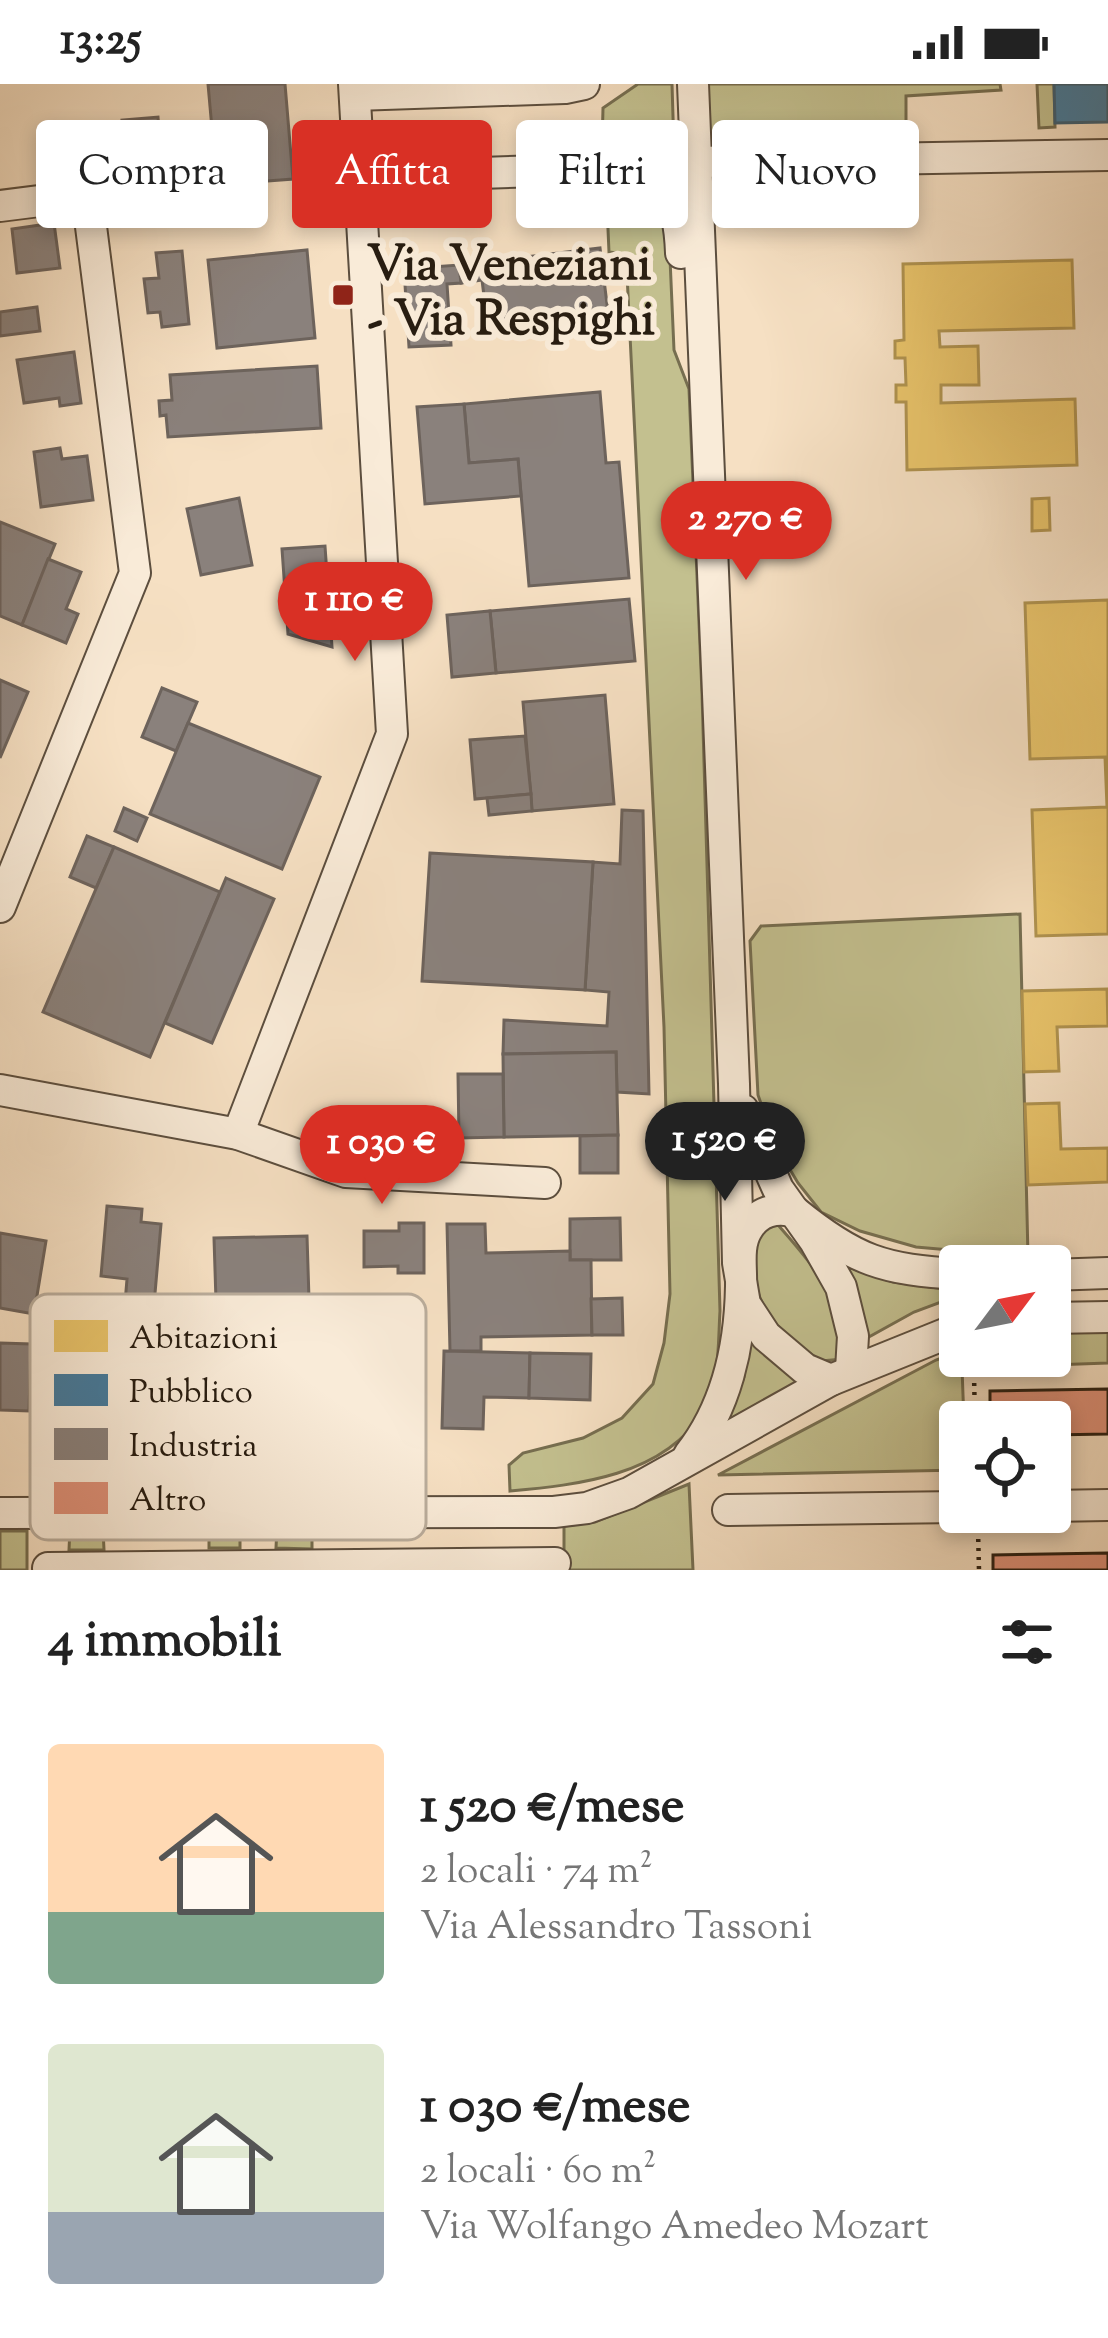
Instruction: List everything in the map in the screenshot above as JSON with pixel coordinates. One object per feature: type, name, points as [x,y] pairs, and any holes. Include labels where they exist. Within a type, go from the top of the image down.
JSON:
[{"type":"street","points":[[356,120],[353,88],[565,88],[584,84]]},
{"type":"street","points":[[693,84],[741,1287],[766,1336],[805,1370],[841,1375],[939,1336]]},
{"type":"street","points":[[696,162],[1108,155]]},
{"type":"street","points":[[492,173],[623,169],[647,176],[668,195],[679,216],[686,339],[706,392]]},
{"type":"street","points":[[0,206],[87,195],[136,572],[0,907]]},
{"type":"street","points":[[238,1134],[392,734],[363,228]]},
{"type":"street","points":[[734,1084],[778,1189],[841,1287],[853,1336],[841,1375]]},
{"type":"street","points":[[0,1090],[238,1134],[346,1172],[545,1183]]},
{"type":"street","points":[[682,1465],[719,1406],[732,1364],[742,1242],[749,1227],[765,1213],[795,1212],[850,1252],[884,1265],[939,1272]]},
{"type":"street","points":[[1071,1274],[1108,1273]]},
{"type":"street","points":[[1071,1318],[1108,1317]]},
{"type":"street","points":[[426,1510],[571,1510],[607,1502],[682,1465],[939,1318]]},
{"type":"street","points":[[1071,1506],[1108,1505]]},
{"type":"street","points":[[728,1510],[939,1507]]},
{"type":"street","points":[[0,1513],[30,1512]]},
{"type":"street","points":[[49,1569],[555,1563]]},
{"type":"path","points":[[978,1533],[979,1570]]},
{"type":"shaded area","points":[[638,84],[672,84],[673,120],[603,120],[603,108]]},
{"type":"shaded area","points":[[707,84],[1000,84],[1001,90],[906,96],[906,120],[712,120],[710,153]]},
{"type":"shaded area","points":[[1037,84],[1054,84],[1055,127],[1039,128]]},
{"type":"shaded area","points":[[608,228],[669,228],[674,350],[689,389],[702,693],[718,1349],[713,1389],[703,1412],[666,1450],[617,1473],[510,1491],[509,1465],[523,1453],[583,1438],[622,1418],[653,1384],[670,1294],[664,1027],[626,254],[609,252]]},
{"type":"shaded area","points":[[1020,914],[1028,1245],[916,1247],[860,1231],[821,1212],[776,1146],[758,1095],[750,941],[761,926]]},
{"type":"shaded area","points":[[772,1218],[823,1284],[836,1315],[843,1359],[821,1361],[811,1355],[784,1332],[762,1303],[751,1235]]},
{"type":"shaded area","points":[[848,1267],[893,1282],[939,1288],[939,1303],[867,1338]]},
{"type":"shaded area","points":[[747,1330],[801,1380],[725,1422],[744,1377]]},
{"type":"shaded area","points":[[1108,1330],[1108,1363],[1071,1364],[1071,1331]]},
{"type":"shaded area","points":[[936,1360],[939,1377],[962,1377],[963,1401],[939,1401],[939,1470],[718,1475]]},
{"type":"shaded area","points":[[689,1484],[693,1570],[564,1570],[564,1526],[595,1522]]},
{"type":"shaded area","points":[[0,1531],[27,1531],[27,1570],[0,1570]]},
{"type":"shaded area","points":[[69,1540],[104,1540],[104,1550],[69,1550]]},
{"type":"shaded area","points":[[209,1540],[240,1540],[240,1548],[209,1548]]},
{"type":"shaded area","points":[[276,1540],[312,1540],[312,1549],[276,1548]]},
{"type":"building: Abitazioni","points":[[1072,260],[1074,328],[939,331],[940,347],[978,346],[979,385],[941,385],[941,403],[1075,399],[1077,465],[907,470],[906,402],[896,402],[896,385],[906,385],[905,358],[895,358],[895,341],[904,340],[903,264]]},
{"type":"building: Abitazioni","points":[[1049,498],[1050,530],[1032,531],[1032,499]]},
{"type":"building: Abitazioni","points":[[1108,600],[1108,934],[1036,936],[1032,810],[1107,807],[1105,757],[1030,759],[1025,603]]},
{"type":"building: Abitazioni","points":[[1107,989],[1108,1026],[1057,1027],[1059,1071],[1024,1072],[1022,991]]},
{"type":"building: Abitazioni","points":[[1059,1103],[1061,1149],[1108,1148],[1108,1182],[1028,1185],[1025,1104]]},
{"type":"building: Pubblico","points":[[1054,84],[1108,84],[1108,122],[1055,123]]},
{"type":"building: Industria","points":[[208,84],[285,84],[292,179],[268,181],[268,120],[211,120]]},
{"type":"building: Industria","points":[[55,228],[60,268],[17,273],[12,229]]},
{"type":"building: Industria","points":[[600,248],[608,312],[488,328],[482,280],[461,283],[459,265]]},
{"type":"building: Industria","points":[[307,250],[315,338],[217,348],[208,260]]},
{"type":"building: Industria","points":[[182,251],[189,324],[162,327],[160,312],[148,313],[144,279],[159,278],[156,253]]},
{"type":"building: Industria","points":[[459,265],[461,283],[447,284],[451,345],[409,347],[404,269]]},
{"type":"building: Industria","points":[[37,307],[40,331],[0,336],[0,312]]},
{"type":"building: Industria","points":[[74,352],[81,403],[60,406],[59,398],[24,403],[17,360]]},
{"type":"building: Industria","points":[[317,366],[321,428],[168,437],[159,401],[172,400],[170,375]]},
{"type":"building: Industria","points":[[600,392],[606,463],[619,462],[629,578],[529,586],[518,459],[469,463],[464,404]]},
{"type":"building: Industria","points":[[464,404],[469,463],[518,459],[521,496],[425,504],[417,407]]},
{"type":"building: Industria","points":[[60,448],[62,459],[87,456],[93,500],[41,507],[34,452]]},
{"type":"building: Industria","points":[[239,498],[252,565],[201,575],[187,509]]},
{"type":"building: Industria","points":[[0,522],[55,544],[22,625],[0,616]]},
{"type":"building: Industria","points":[[325,546],[332,647],[288,634],[282,549]]},
{"type":"building: Industria","points":[[48,559],[81,572],[66,609],[78,614],[66,643],[22,625]]},
{"type":"building: Industria","points":[[629,599],[635,661],[496,673],[490,611]]},
{"type":"building: Industria","points":[[490,611],[496,673],[452,677],[447,615]]},
{"type":"building: Industria","points":[[0,680],[28,692],[0,758]]},
{"type":"building: Industria","points":[[162,688],[197,702],[176,751],[142,737]]},
{"type":"building: Industria","points":[[605,695],[614,804],[532,811],[523,702]]},
{"type":"building: Industria","points":[[188,723],[320,777],[282,869],[150,814]]},
{"type":"building: Industria","points":[[525,736],[531,794],[475,799],[470,740]]},
{"type":"building: Industria","points":[[531,794],[532,811],[489,815],[487,798]]},
{"type":"building: Industria","points":[[124,808],[147,818],[137,841],[115,831]]},
{"type":"building: Industria","points":[[622,810],[643,811],[649,1094],[617,1092],[616,1052],[503,1054],[504,1020],[607,1026],[609,992],[585,990],[593,862],[620,864]]},
{"type":"building: Industria","points":[[87,836],[114,847],[96,888],[70,877]]},
{"type":"building: Industria","points":[[114,847],[220,892],[150,1057],[43,1012]]},
{"type":"building: Industria","points":[[430,853],[593,862],[585,990],[422,981]]},
{"type":"building: Industria","points":[[226,878],[274,899],[212,1043],[165,1023]]},
{"type":"building: Industria","points":[[616,1052],[618,1135],[504,1137],[503,1054]]},
{"type":"building: Industria","points":[[458,1074],[503,1074],[504,1137],[459,1138]]},
{"type":"building: Industria","points":[[618,1135],[618,1173],[580,1173],[580,1136]]},
{"type":"building: Industria","points":[[107,1206],[142,1209],[141,1222],[161,1224],[155,1294],[126,1294],[127,1279],[101,1276]]},
{"type":"building: Industria","points":[[620,1218],[621,1260],[570,1260],[570,1219]]},
{"type":"building: Industria","points":[[399,1223],[424,1223],[424,1273],[398,1273],[398,1266],[364,1267],[364,1231],[399,1231]]},
{"type":"building: Industria","points":[[447,1224],[485,1224],[486,1253],[570,1251],[570,1260],[591,1260],[592,1335],[481,1337],[481,1351],[450,1351]]},
{"type":"building: Industria","points":[[0,1233],[46,1241],[37,1294],[30,1294],[30,1313],[0,1308]]},
{"type":"building: Industria","points":[[307,1236],[309,1294],[216,1294],[214,1238]]},
{"type":"building: Industria","points":[[622,1298],[623,1335],[592,1335],[591,1299]]},
{"type":"building: Industria","points":[[0,1343],[30,1344],[29,1411],[0,1410]]},
{"type":"building: Industria","points":[[444,1351],[530,1353],[529,1398],[484,1397],[483,1429],[442,1428]]},
{"type":"building: Industria","points":[[530,1353],[591,1354],[590,1400],[529,1398]]},
{"type":"building: Altro","points":[[1108,1389],[1108,1434],[1071,1435],[1071,1401],[990,1401],[990,1391]]},
{"type":"building: Altro","points":[[1108,1553],[1108,1570],[993,1570],[993,1555]]},
{"type":"place","name":"Via Veneziani - Via Respighi","points":[[343,295]]}]
